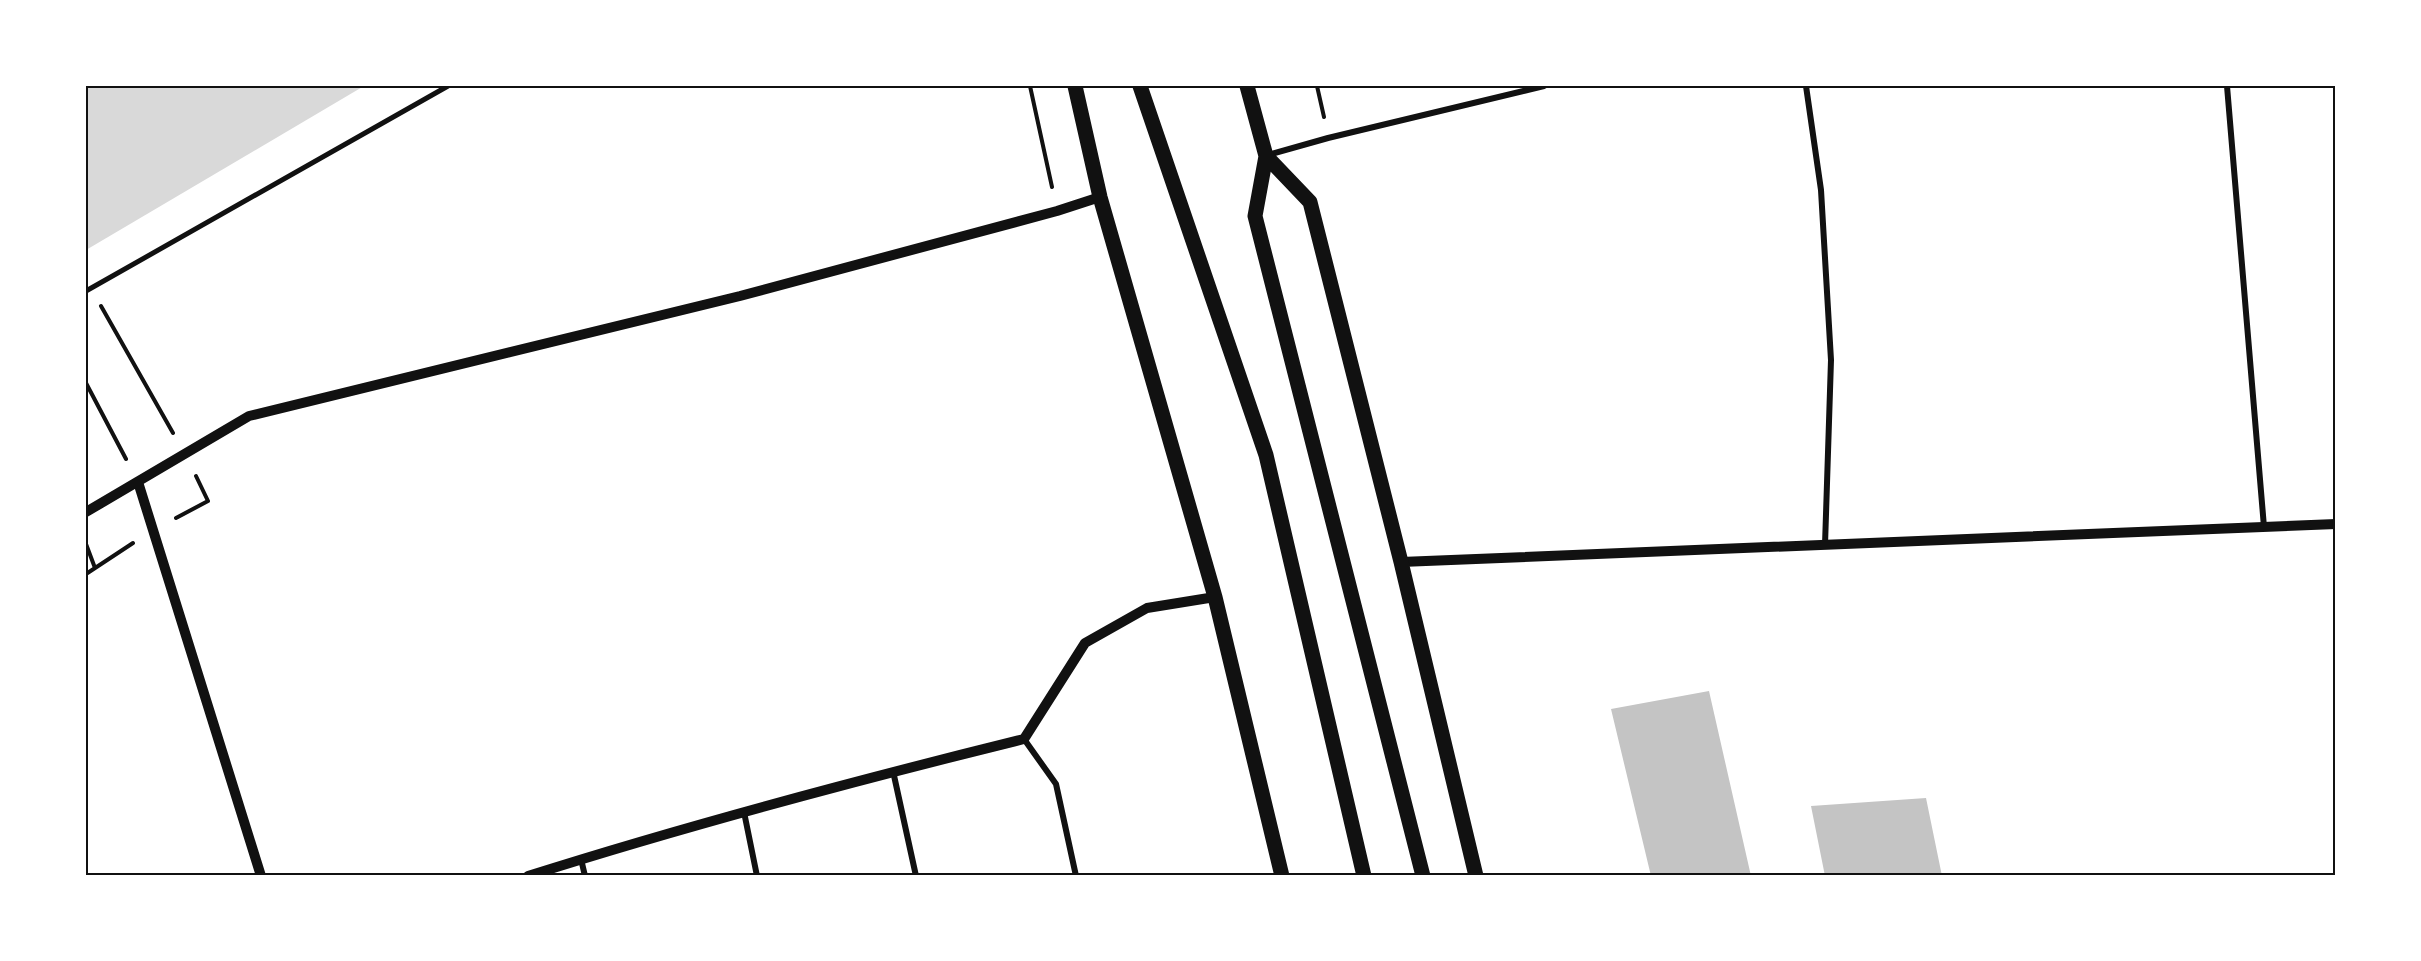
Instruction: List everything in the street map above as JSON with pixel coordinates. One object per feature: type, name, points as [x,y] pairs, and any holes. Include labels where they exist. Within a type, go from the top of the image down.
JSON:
[{"type":"main road","points":[[1075,86],[1100,197],[1215,597],[1282,876]]},
{"type":"main road","points":[[1140,86],[1266,455],[1364,876]]},
{"type":"main road","points":[[1247,86],[1266,156],[1255,216],[1423,876]]},
{"type":"main road","points":[[1266,156],[1310,202],[1401,562],[1476,876]]},
{"type":"street","points":[[86,291],[448,86]]},
{"type":"street","points":[[1266,156],[1328,138],[1544,86]]},
{"type":"street","points":[[1806,86],[1821,190],[1831,360],[1825,546]]},
{"type":"street","points":[[2227,86],[2264,527]]},
{"type":"street","points":[[86,512],[249,416],[740,296],[1057,212],[1100,197]]},
{"type":"street","points":[[138,482],[261,876]]},
{"type":"street","points":[[1401,562],[2336,524]]},
{"type":"street","points":[[528,876],[744,812],[894,771],[1024,740],[1085,643],[1147,608],[1215,597]]},
{"type":"street","points":[[1024,740],[1056,784],[1076,876]]},
{"type":"street","points":[[894,771],[916,876]]},
{"type":"street","points":[[744,812],[757,876]]},
{"type":"street","points":[[581,859],[585,876]]},
{"type":"path","points":[[1030,86],[1057,212]]},
{"type":"path","points":[[1317,86],[1328,138]]},
{"type":"path","points":[[86,382],[138,482]]},
{"type":"path","points":[[86,544],[95,568],[86,574]]},
{"type":"shaded area","points":[[86,86],[364,86],[86,250]]},
{"type":"building","points":[[1709,691],[1751,876],[1651,876],[1611,709]]},
{"type":"building","points":[[1926,798],[1942,876],[1825,876],[1811,806]]}]
